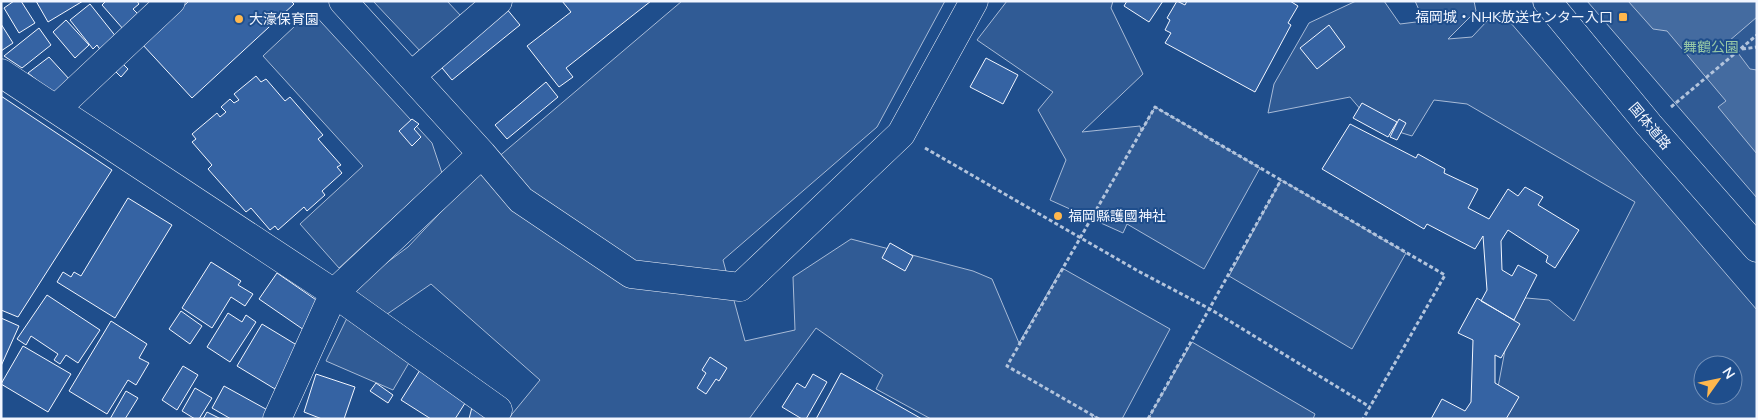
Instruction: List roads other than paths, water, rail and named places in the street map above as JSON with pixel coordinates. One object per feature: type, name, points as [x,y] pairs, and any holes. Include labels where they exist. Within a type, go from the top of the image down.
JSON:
[{"type":"street","points":[[56,109],[171,1]]},
{"type":"street","points":[[343,1],[482,154],[521,200],[632,274],[740,286],[901,134],[974,1]]},
{"type":"street","points":[[411,76],[498,1]]},
{"type":"street","name":"国体道路","points":[[1547,1],[1649,125],[1757,248]]},
{"type":"street","points":[[1,73],[334,293],[498,410]]},
{"type":"street","points":[[277,419],[334,293],[482,154]]},
{"type":"place","name":"福岡城・NHK放送センター入口","points":[[1623,17]]},
{"type":"place","name":"大濠保育園","points":[[239,19]]},
{"type":"place","name":"福岡縣護國神社","points":[[1058,216]]},
{"type":"park label","name":"舞鶴公園","points":[[1711,47]]}]
